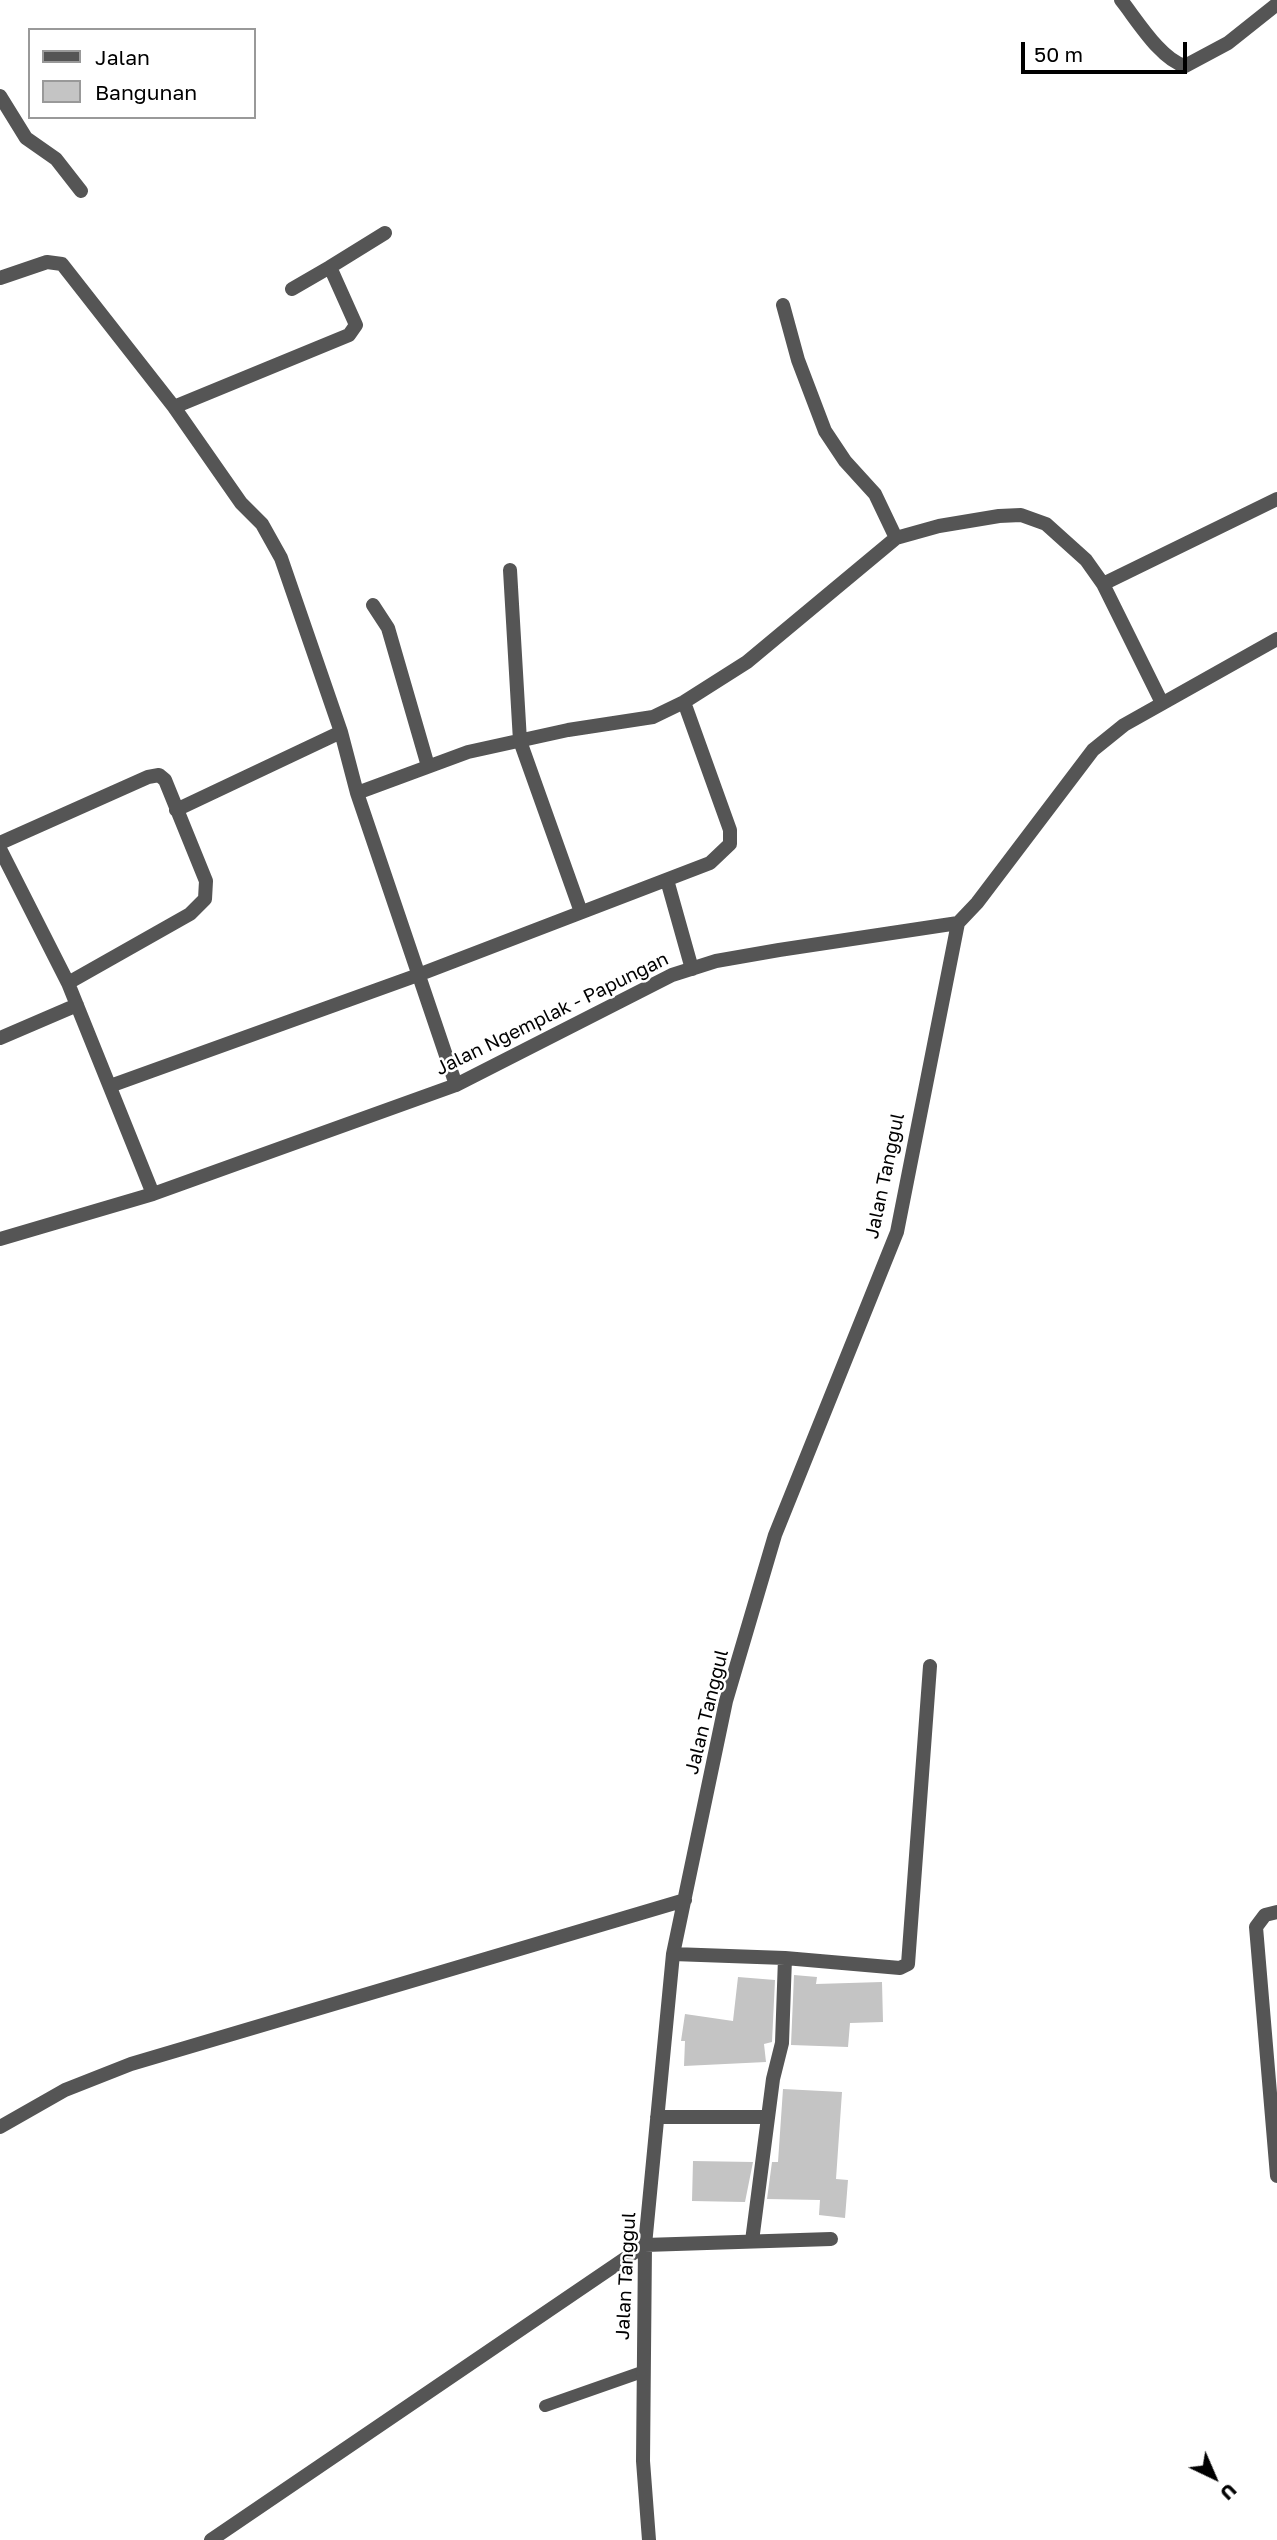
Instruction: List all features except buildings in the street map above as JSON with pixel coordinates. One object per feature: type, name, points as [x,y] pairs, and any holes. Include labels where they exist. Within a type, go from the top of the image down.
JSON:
[{"type":"street","points":[[1121,0],[1165,55],[1173,63],[1185,66],[1228,43],[1277,4]]},
{"type":"street","points":[[0,96],[26,138],[56,159],[82,191]]},
{"type":"street","points":[[292,289],[385,233]]},
{"type":"street","points":[[0,278],[47,262],[62,264],[174,407],[241,503],[262,524],[281,558],[456,1085]]},
{"type":"street","points":[[174,407],[349,335],[356,325],[330,267]]},
{"type":"street","points":[[783,305],[799,360],[825,431],[845,461],[875,494],[896,538]]},
{"type":"street","points":[[1103,584],[1277,499]]},
{"type":"street","points":[[357,793],[468,751],[653,717],[684,702],[747,662],[896,538],[939,526],[1021,515],[1046,524],[1086,560],[1103,584],[1162,703]]},
{"type":"street","points":[[510,570],[520,741],[581,912]]},
{"type":"street","points":[[373,605],[388,628],[428,766]]},
{"type":"street","points":[[958,922],[977,903],[1093,750],[1124,725],[1277,639]]},
{"type":"street","points":[[110,1086],[418,975],[710,863],[730,844],[730,830],[684,702]]},
{"type":"street","points":[[176,810],[341,733]]},
{"type":"street","points":[[0,843],[148,777],[159,775],[165,780],[206,881],[205,899],[190,914],[68,983]]},
{"type":"street","points":[[0,849],[68,983],[153,1194]]},
{"type":"street","points":[[667,880],[692,969]]},
{"type":"street","name":"Jalan Ngemplak - Papungan","points":[[0,1239],[153,1194],[456,1085],[672,975],[779,950],[958,922]]},
{"type":"street","name":"Jalan Tanggul","points":[[649,2540],[643,2460],[645,2245],[673,1954],[726,1701],[775,1535],[897,1232],[958,922]]},
{"type":"street","points":[[0,1038],[77,1005]]},
{"type":"street","points":[[673,1954],[785,1958],[900,1968],[909,1962],[930,1665]]},
{"type":"street","points":[[0,2126],[65,2090],[131,2064],[685,1900]]},
{"type":"street","points":[[1277,1912],[1265,1915],[1256,1927],[1277,2176]]},
{"type":"street","points":[[752,2242],[768,2118],[782,2043],[785,1958]]},
{"type":"street","points":[[657,2118],[768,2118]]},
{"type":"street","points":[[211,2540],[645,2245],[831,2239]]},
{"type":"lane","points":[[545,2406],[642,2372]]}]
